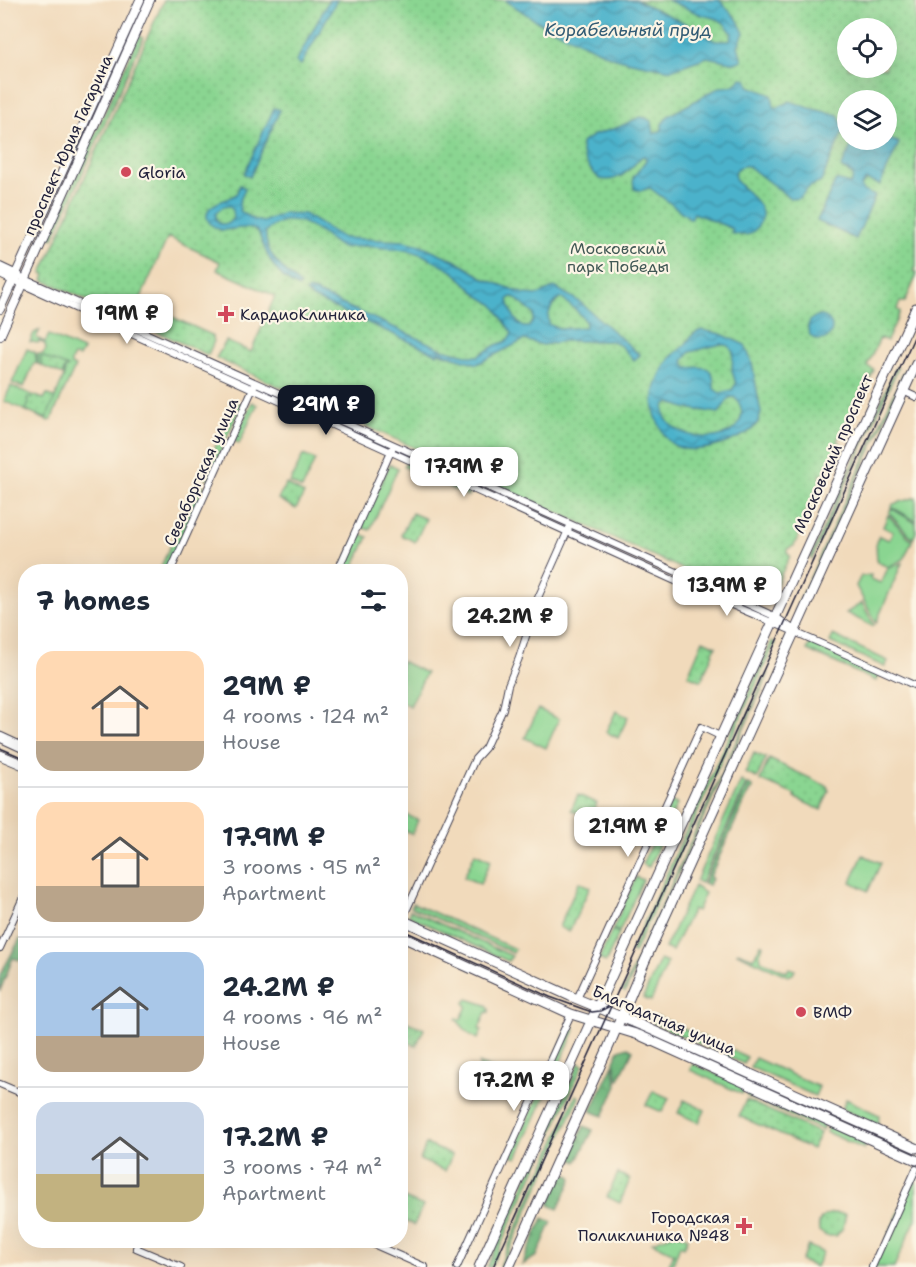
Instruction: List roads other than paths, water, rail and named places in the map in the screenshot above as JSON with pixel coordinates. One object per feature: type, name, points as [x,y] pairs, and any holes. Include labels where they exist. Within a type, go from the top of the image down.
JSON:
[{"type":"main road","name":"проспект Юрия Гагарина","points":[[0,309],[140,0]]},
{"type":"main road","name":"проспект Юрия Гагарина","points":[[0,336],[150,0]]},
{"type":"main road","points":[[0,267],[14,277]]},
{"type":"main road","points":[[0,274],[24,281]]},
{"type":"main road","name":"Московский проспект","points":[[479,1267],[916,308]]},
{"type":"main road","points":[[509,1267],[916,364]]},
{"type":"main road","points":[[0,737],[18,745]]},
{"type":"main road","points":[[0,755],[18,763]]},
{"type":"main road","name":"Благодатная улица","points":[[408,923],[597,1008],[619,1022],[916,1160]]},
{"type":"main road","name":"Благодатная улица","points":[[408,940],[571,1014],[591,1021],[619,1022],[916,1148]]},
{"type":"street","points":[[24,281],[916,686]]},
{"type":"street","name":"Свеаборгская улица","points":[[175,564],[254,386]]},
{"type":"street","points":[[903,391],[916,397]]},
{"type":"street","points":[[341,564],[392,448]]},
{"type":"street","points":[[408,905],[475,759],[485,748],[503,709],[508,685],[526,638],[529,618],[569,528]]},
{"type":"street","points":[[577,999],[701,727],[722,737]]},
{"type":"street","points":[[0,948],[18,909]]},
{"type":"street","points":[[457,1267],[571,1014]]},
{"type":"street","points":[[0,1084],[18,1092]]},
{"type":"street","points":[[872,1267],[916,1169]]},
{"type":"street","points":[[136,1248],[181,1267]]},
{"type":"street","points":[[382,1248],[425,1267]]},
{"type":"water","points":[[329,0],[337,0],[301,65],[296,62]]},
{"type":"water","name":"Корабельный пруд","points":[[505,0],[636,0],[695,28],[715,41],[730,41],[732,33],[718,19],[702,15],[667,0],[719,0],[737,19],[744,33],[738,46],[742,60],[735,63],[707,57],[671,70],[631,62],[612,57],[538,22]]},
{"type":"water","points":[[741,78],[747,79],[749,86],[772,95],[774,107],[777,108],[790,101],[837,115],[837,145],[821,182],[808,188],[798,199],[790,198],[748,166],[742,166],[735,171],[736,180],[761,209],[760,223],[752,233],[743,235],[731,233],[733,229],[694,213],[691,219],[650,188],[640,191],[634,189],[633,178],[646,160],[645,156],[641,157],[624,174],[607,180],[600,179],[586,163],[581,143],[594,135],[640,117],[652,122],[654,134],[662,130],[662,124],[668,116],[720,87],[739,81]]},
{"type":"water","points":[[274,108],[280,110],[250,177],[244,174]]},
{"type":"water","points":[[849,150],[896,150],[880,185],[866,180],[861,186],[863,191],[875,196],[856,239],[817,221],[836,180],[850,184],[852,181],[853,175],[841,168]]},
{"type":"water","points":[[240,185],[245,188],[239,203],[240,211],[254,220],[263,222],[284,213],[304,214],[343,238],[404,241],[421,245],[456,261],[485,279],[525,294],[539,295],[555,287],[580,302],[640,355],[634,360],[621,346],[612,341],[564,341],[543,345],[524,340],[477,364],[438,352],[437,354],[313,298],[306,292],[308,290],[315,292],[442,349],[471,356],[478,356],[505,342],[512,333],[494,305],[479,296],[454,272],[423,255],[408,250],[364,246],[342,248],[306,224],[287,220],[266,231],[266,239],[271,255],[300,285],[299,288],[284,278],[272,264],[258,231],[244,228],[221,230],[209,222],[207,217],[210,208],[236,194]],"holes":[[[229,206],[233,210],[234,218],[227,224],[220,224],[216,219],[216,213],[223,207]],[[514,297],[534,314],[529,327],[523,327],[518,322],[508,300]],[[561,298],[576,310],[584,319],[585,327],[561,329],[550,325],[549,314],[552,306]]]},
{"type":"water","points":[[820,316],[828,320],[832,328],[828,336],[820,340],[812,336],[808,328],[812,320]]},
{"type":"water","points":[[699,331],[721,334],[745,345],[752,363],[761,413],[754,427],[742,436],[717,446],[689,449],[673,445],[666,437],[655,413],[654,395],[662,371],[669,360]],"holes":[[[721,344],[729,346],[733,352],[732,371],[736,384],[732,390],[720,393],[714,389],[713,376],[708,369],[687,368],[683,361],[690,352]],[[734,397],[740,406],[741,418],[735,429],[724,435],[710,437],[682,432],[671,425],[665,416],[665,405],[669,402],[685,408],[719,413],[729,398]]]},
{"type":"tram line","points":[[493,1267],[916,333]]},
{"type":"tram line","points":[[0,748],[18,756]]},
{"type":"tram line","points":[[408,933],[550,997],[583,1009],[592,1012],[600,1011],[614,1004]]},
{"type":"place","name":"Gloria","points":[[126,172]]},
{"type":"place","name":"КардиоКлиника","points":[[226,314]]},
{"type":"place","name":"ВМФ","points":[[801,1012]]},
{"type":"place","name":"Городская Поликлиника №48","points":[[744,1226]]},
{"type":"park label","name":"Московский парк Победы","points":[[618,257]]}]
